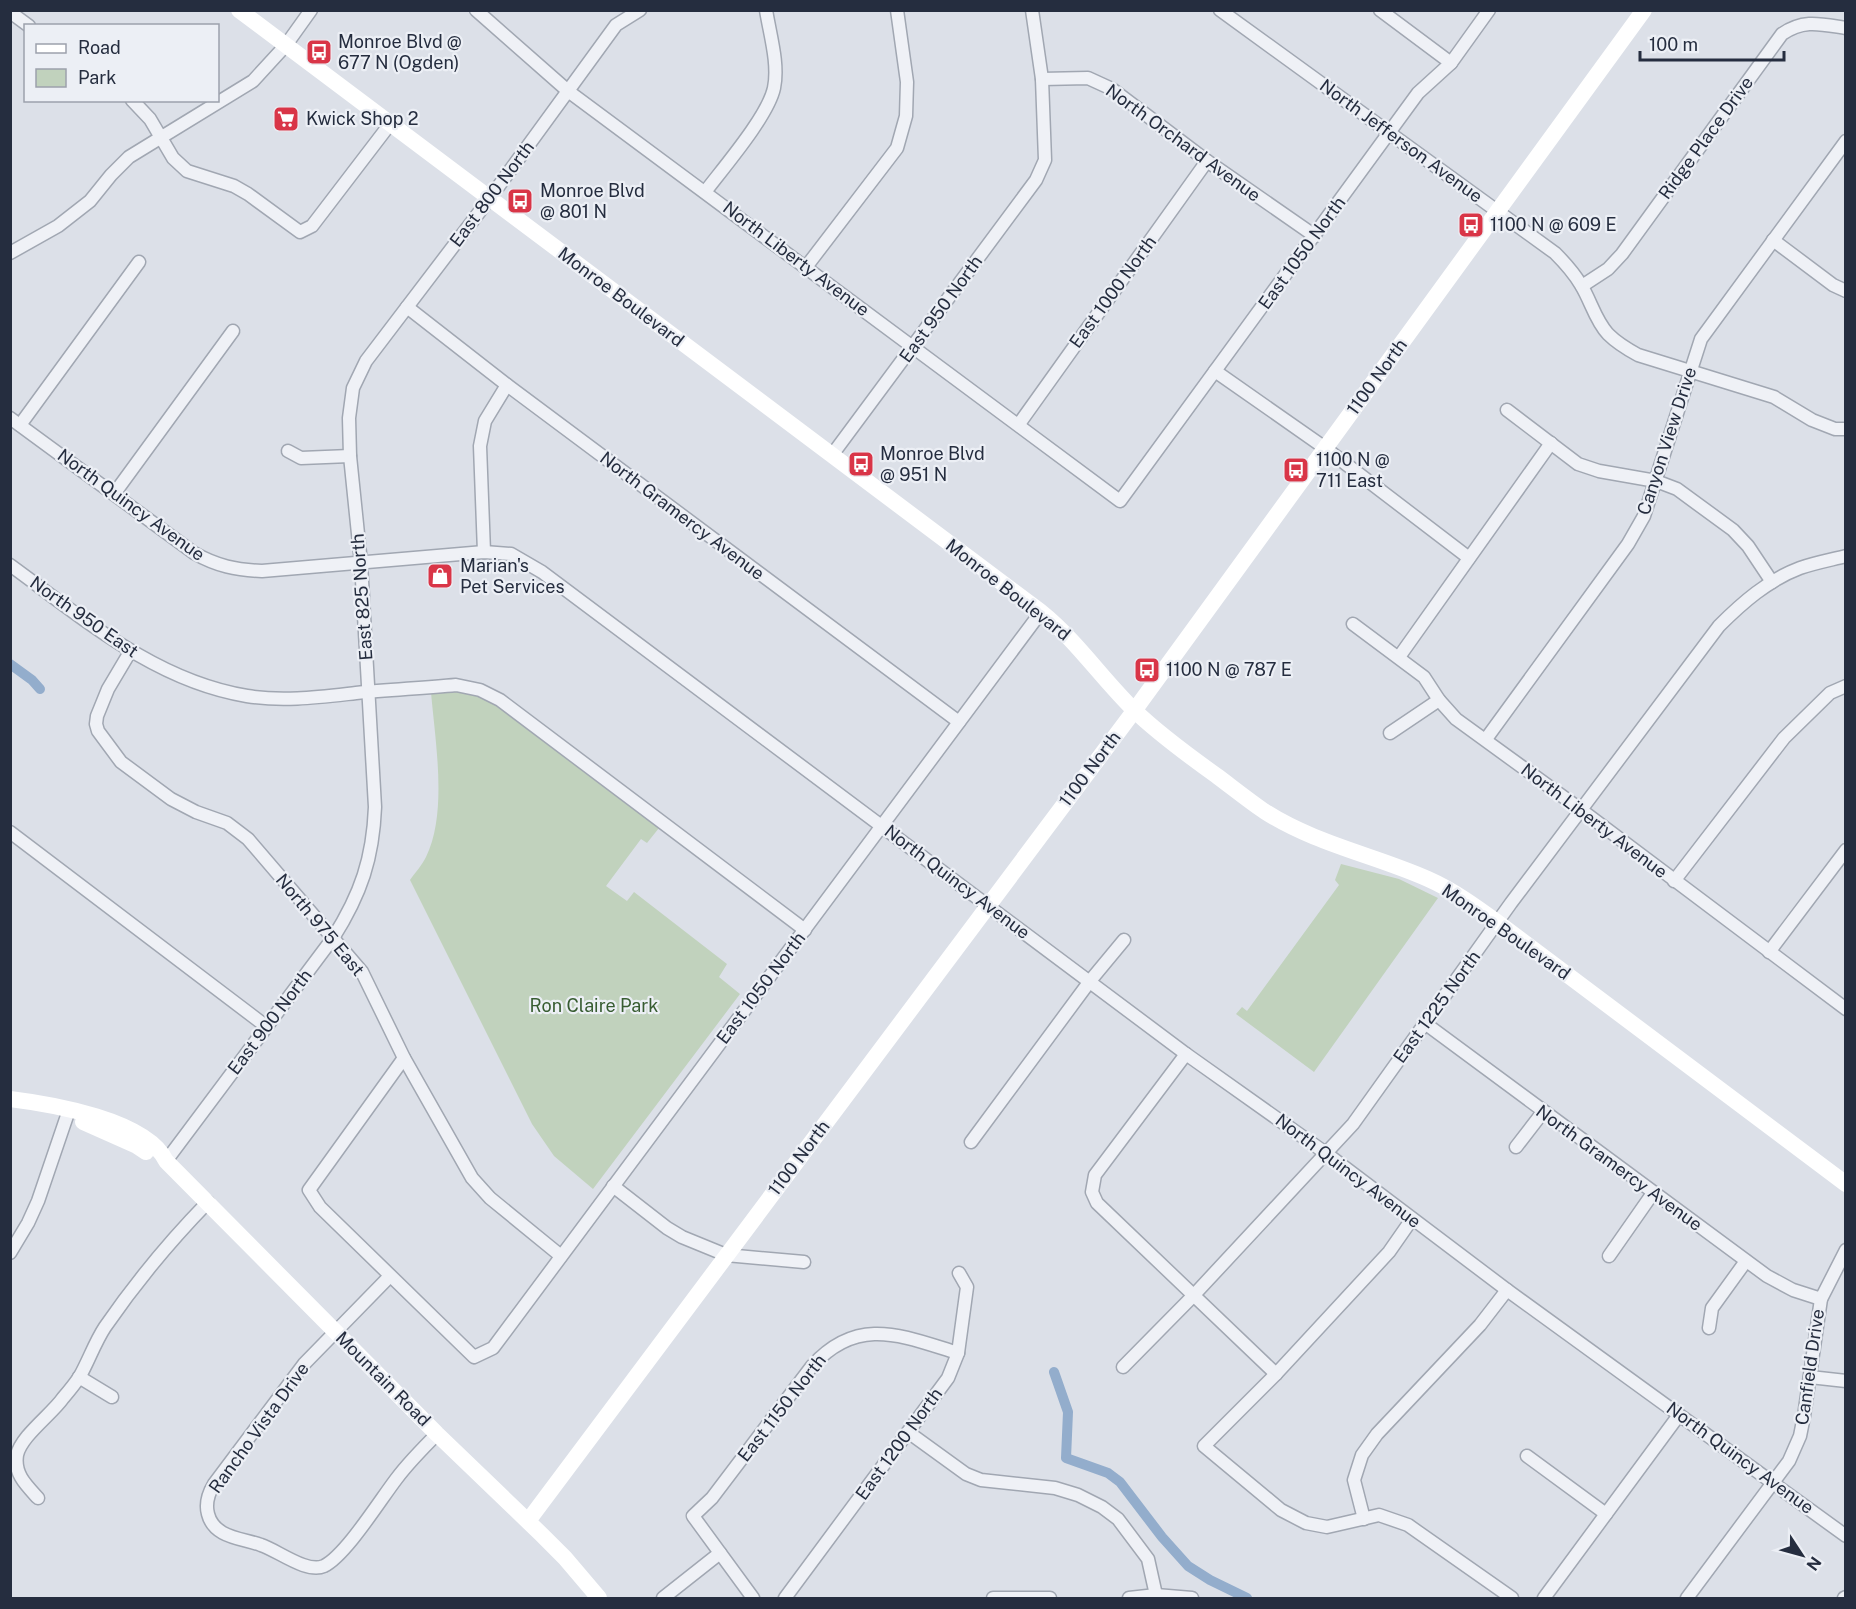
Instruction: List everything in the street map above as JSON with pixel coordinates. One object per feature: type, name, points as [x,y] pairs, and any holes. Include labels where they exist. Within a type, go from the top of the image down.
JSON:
[{"type":"street","name":"Monroe Boulevard","points":[[239,10],[1041,612],[1064,630],[1134,711],[1159,733],[1265,811],[1316,838],[1430,879],[1458,895],[1845,1184]]},
{"type":"street","points":[[219,102],[253,81],[286,45],[311,10]]},
{"type":"street","name":"North Liberty Avenue","points":[[476,10],[568,91],[1120,501]]},
{"type":"street","name":"East 800 North","points":[[352,388],[366,361],[490,198],[615,25],[640,10]]},
{"type":"street","points":[[705,192],[763,113],[774,89],[775,66],[766,10]]},
{"type":"street","points":[[806,267],[897,147],[906,116],[907,81],[897,10]]},
{"type":"street","points":[[1032,10],[1042,79]]},
{"type":"street","name":"North Jefferson Avenue","points":[[1220,10],[1555,253],[1582,286],[1596,317],[1608,334],[1622,346],[1638,356],[1774,397],[1812,420],[1835,429],[1845,429]]},
{"type":"street","points":[[1380,10],[1451,63]]},
{"type":"street","name":"East 1050 North","points":[[1120,501],[1418,93],[1451,63],[1489,10]]},
{"type":"street","name":"1100 North","points":[[528,1521],[1134,711],[1644,10]]},
{"type":"street","points":[[10,12],[26,24]]},
{"type":"street","name":"Ridge Place Drive","points":[[1582,286],[1608,269],[1622,254],[1782,34],[1793,27],[1808,23],[1845,28]]},
{"type":"street","name":"North Orchard Avenue","points":[[1042,79],[1089,78],[1112,89],[1207,161],[1315,236]]},
{"type":"street","name":"East 950 North","points":[[832,455],[1036,180],[1045,159],[1042,79]]},
{"type":"street","points":[[134,102],[150,119],[172,158],[188,171],[234,186],[300,232],[312,226],[390,124]]},
{"type":"street","points":[[10,253],[58,226],[90,201],[129,157],[219,102]]},
{"type":"street","name":"Canyon View Drive","points":[[1486,739],[1628,544],[1644,516],[1701,339],[1845,141]]},
{"type":"street","name":"East 1000 North","points":[[1019,424],[1207,161]]},
{"type":"street","points":[[1773,240],[1833,285],[1845,291]]},
{"type":"street","points":[[15,421],[139,262]]},
{"type":"street","name":"North Gramercy Avenue","points":[[407,307],[507,385],[959,722]]},
{"type":"street","points":[[114,494],[233,331]]},
{"type":"street","points":[[1215,371],[1325,448],[1469,558]]},
{"type":"street","points":[[484,552],[480,446],[485,421],[507,385]]},
{"type":"street","name":"East 825 North","points":[[352,388],[349,418],[350,456],[361,563],[375,807]]},
{"type":"street","points":[[1507,410],[1578,464],[1599,471],[1656,481],[1677,489],[1733,530],[1748,546],[1772,582]]},
{"type":"street","name":"North Quincy Avenue","points":[[15,421],[194,553],[214,564],[236,570],[262,571],[484,552],[511,554],[542,572],[1186,1054],[1327,1154],[1507,1290],[1845,1536]]},
{"type":"street","points":[[1399,657],[1551,443]]},
{"type":"street","points":[[288,451],[301,458],[350,456]]},
{"type":"street","name":"East 1225 North","points":[[1123,1366],[1193,1296],[1353,1124],[1580,809],[1719,626],[1742,603],[1772,582],[1798,569],[1845,556]]},
{"type":"street","name":"North 950 East","points":[[10,565],[130,652],[191,681],[219,690],[248,696],[304,698],[456,685],[480,690],[500,700],[805,930]]},
{"type":"street","name":"East 1050 North","points":[[390,1276],[474,1358],[493,1348],[1041,612]]},
{"type":"street","name":"North Liberty Avenue","points":[[1353,624],[1424,678],[1456,719],[1580,809],[1845,1009]]},
{"type":"street","name":"North 975 East","points":[[130,652],[108,689],[96,724],[98,731],[121,762],[171,799],[196,812],[227,823],[248,839],[362,972],[404,1058],[472,1178],[490,1198],[561,1256]]},
{"type":"street","points":[[1674,882],[1784,738],[1830,693],[1845,686]]},
{"type":"street","points":[[1390,733],[1439,700]]},
{"type":"street","name":"East 900 North","points":[[166,1161],[333,938],[351,910],[366,872],[374,834],[375,807]]},
{"type":"street","points":[[10,832],[267,1027]]},
{"type":"street","points":[[1769,952],[1845,850]]},
{"type":"street","points":[[971,1142],[1090,981],[1124,940]]},
{"type":"street","name":"North Gramercy Avenue","points":[[1425,1024],[1767,1276],[1793,1290],[1821,1299]]},
{"type":"street","points":[[1186,1054],[1095,1175],[1092,1192],[1097,1203],[1276,1374]]},
{"type":"street","points":[[336,1331],[390,1276],[320,1207],[309,1190],[404,1058]]},
{"type":"street","points":[[10,1099],[37,1102],[69,1110],[38,1201],[10,1253]]},
{"type":"street","name":"Mountain Road","points":[[69,1110],[79,1121],[137,1146],[158,1160],[166,1161],[437,1434],[565,1558],[599,1599]]},
{"type":"street","points":[[1516,1147],[1543,1112]]},
{"type":"street","points":[[613,1186],[667,1228],[726,1256],[804,1262]]},
{"type":"street","points":[[1609,1256],[1653,1193]]},
{"type":"street","points":[[39,1498],[22,1481],[17,1467],[18,1452],[24,1441],[61,1401],[79,1377],[103,1329],[127,1296],[171,1241],[208,1202]]},
{"type":"street","points":[[1412,1219],[1389,1252],[1276,1374],[1203,1446],[1281,1510],[1306,1523],[1327,1527],[1379,1515],[1408,1525],[1512,1599]]},
{"type":"street","name":"Canfield Drive","points":[[1688,1599],[1789,1461],[1800,1436],[1821,1299],[1845,1250]]},
{"type":"street","points":[[1709,1328],[1712,1308],[1746,1261]]},
{"type":"street","name":"East 1200 North","points":[[785,1599],[948,1378],[958,1353],[968,1287],[959,1273]]},
{"type":"street","points":[[1364,1519],[1354,1480],[1362,1455],[1377,1434],[1480,1325],[1507,1290]]},
{"type":"street","name":"Rancho Vista Drive","points":[[336,1331],[304,1364],[214,1484],[206,1501],[213,1525],[226,1535],[261,1545],[301,1565],[321,1568],[336,1558],[398,1476],[437,1434]]},
{"type":"street","name":"East 1150 North","points":[[720,1553],[693,1516],[712,1498],[825,1351],[843,1341],[867,1334],[884,1333],[900,1335],[958,1353]]},
{"type":"street","points":[[79,1377],[112,1397]]},
{"type":"street","points":[[1810,1377],[1845,1381]]},
{"type":"street","points":[[1544,1599],[1680,1414]]},
{"type":"street","points":[[908,1432],[966,1474],[981,1480],[1055,1488],[1078,1495],[1102,1507],[1118,1519],[1148,1559],[1156,1594]]},
{"type":"street","points":[[1527,1456],[1606,1514]]},
{"type":"street","points":[[663,1599],[720,1553],[753,1599]]},
{"type":"street","points":[[1129,1599],[1156,1594],[1192,1599]]},
{"type":"street","points":[[993,1599],[1050,1599]]},
{"type":"green space","name":"Ron Claire Park","points":[[454,690],[478,693],[496,703],[659,828],[647,843],[641,839],[606,886],[627,901],[634,892],[727,964],[719,977],[740,994],[593,1189],[554,1156],[532,1124],[410,880],[426,857],[437,819],[437,754],[431,692]]},
{"type":"green space","points":[[1341,864],[1399,879],[1438,898],[1314,1072],[1236,1014],[1242,1007],[1247,1011],[1339,885],[1335,880]]},
{"type":"waterway","points":[[10,664],[40,689]]},
{"type":"waterway","points":[[1054,1372],[1068,1412],[1066,1458],[1108,1473],[1120,1482],[1162,1537],[1188,1566],[1210,1580],[1247,1598]]},
{"type":"place","name":"Monroe Blvd @ 677 N (Ogden)","points":[[319,52]]},
{"type":"place","name":"Kwick Shop 2","points":[[286,119]]},
{"type":"place","name":"Monroe Blvd @ 801 N","points":[[520,201]]},
{"type":"place","name":"1100 N @ 609 E","points":[[1471,225]]},
{"type":"place","name":"Monroe Blvd @ 951 N","points":[[861,464]]},
{"type":"place","name":"1100 N @ 711 East","points":[[1296,470]]},
{"type":"place","name":"Marian's Pet Services","points":[[440,576]]},
{"type":"place","name":"1100 N @ 787 E","points":[[1147,670]]}]
